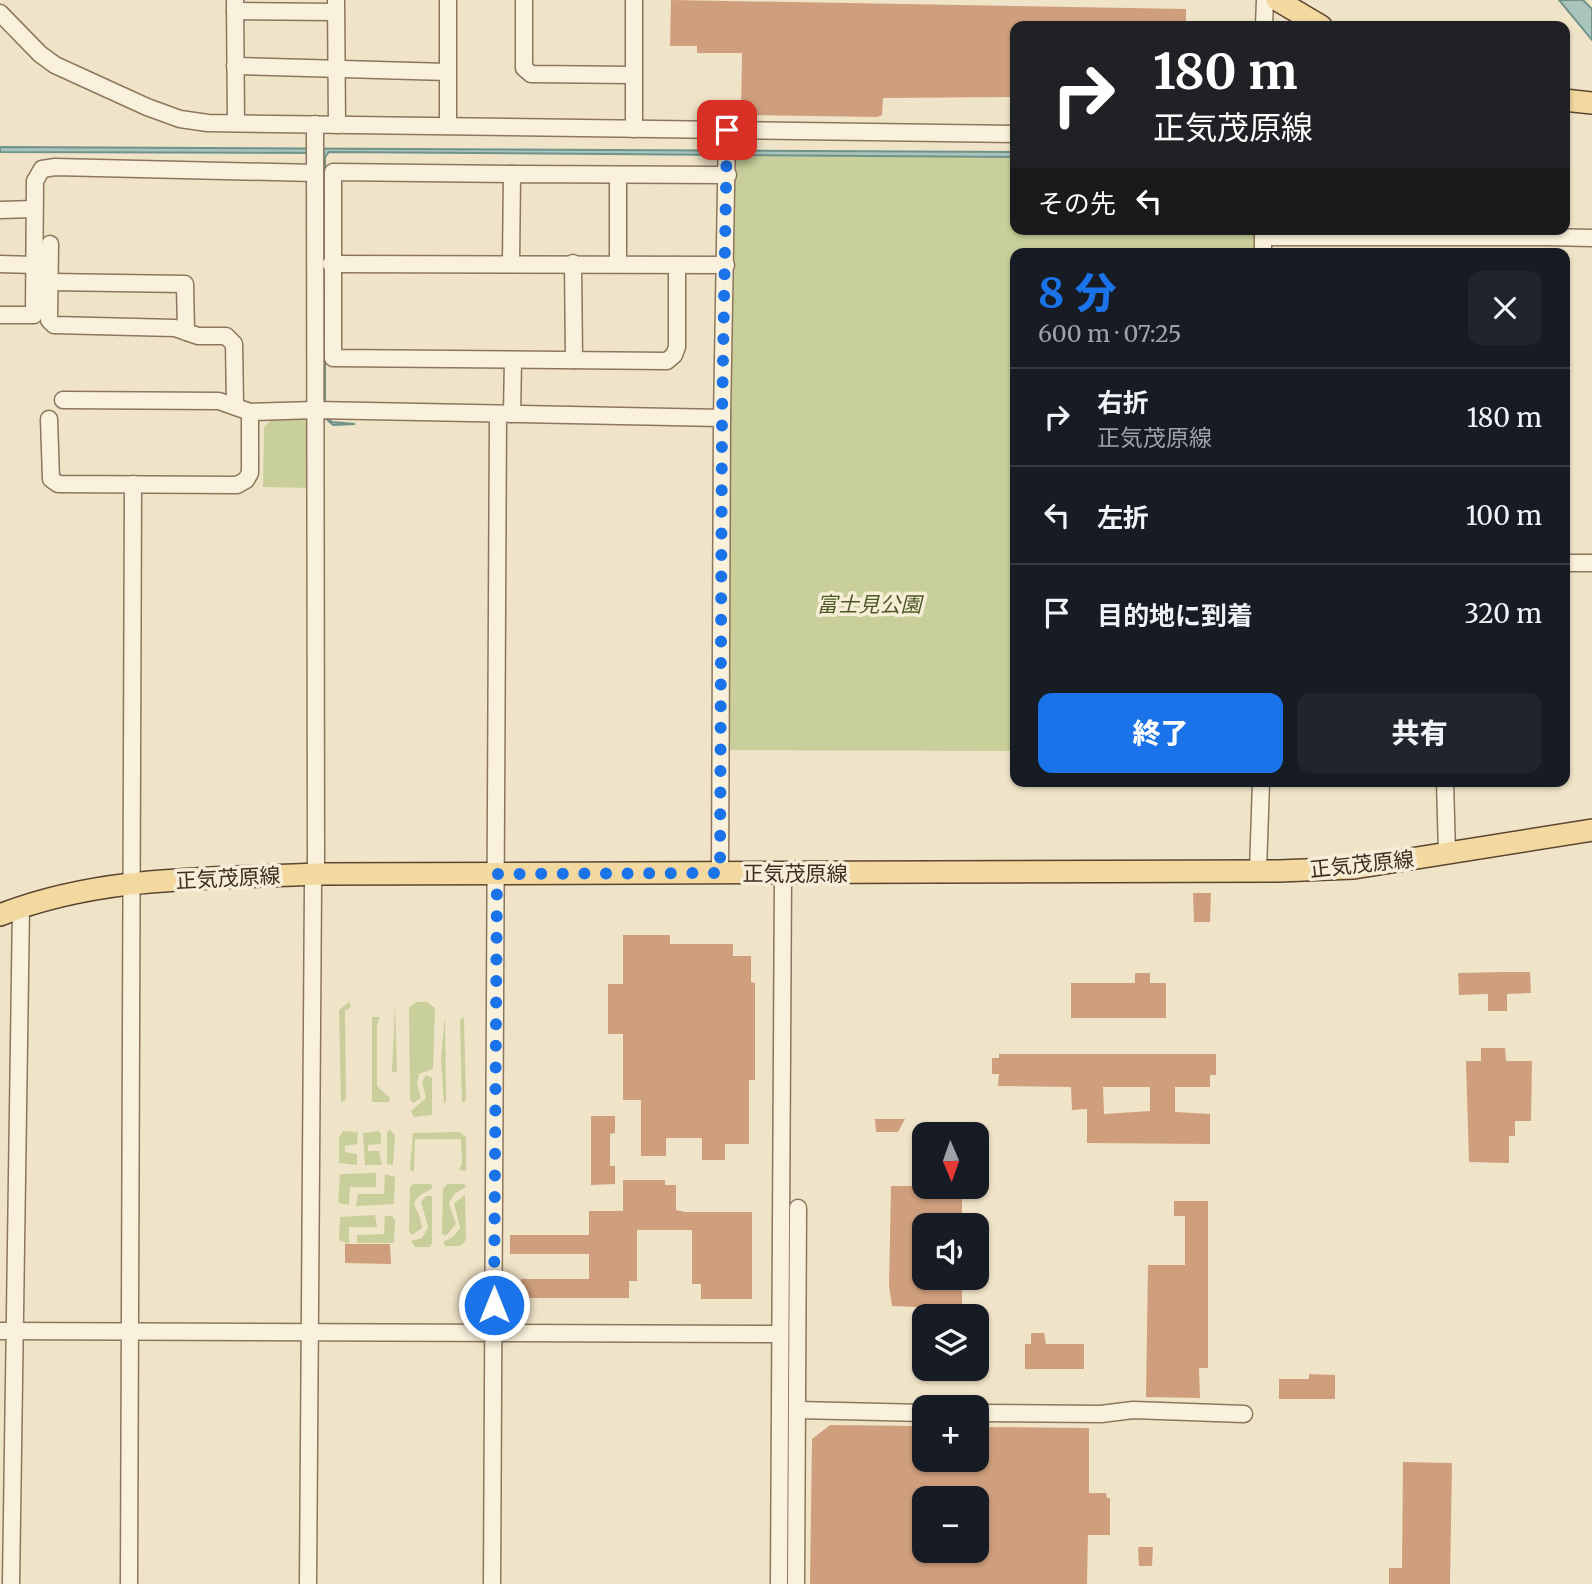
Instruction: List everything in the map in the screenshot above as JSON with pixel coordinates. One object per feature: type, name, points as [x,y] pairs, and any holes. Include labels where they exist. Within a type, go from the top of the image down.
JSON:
[{"type":"main road","points":[[1277,0],[1313,21]]},
{"type":"main road","points":[[1570,101],[1592,103]]},
{"type":"main road","name":"正気茂原線","points":[[0,915],[70,893],[131,883],[316,874],[1258,871],[1354,868],[1592,830]]},
{"type":"street","points":[[447,126],[448,0]]},
{"type":"street","points":[[524,0],[524,68],[531,74],[634,75]]},
{"type":"street","points":[[634,0],[635,129]]},
{"type":"street","points":[[1264,21],[1265,0]]},
{"type":"street","points":[[236,123],[235,6],[336,6],[337,125]]},
{"type":"street","points":[[0,13],[40,54],[55,65],[147,107],[180,119],[208,123],[1010,134]]},
{"type":"street","points":[[235,66],[448,72]]},
{"type":"street","points":[[308,1584],[313,885],[316,874],[315,124]]},
{"type":"street","points":[[720,873],[722,418],[727,130]]},
{"type":"street","points":[[0,315],[34,315],[35,181],[41,169],[48,167],[314,173]]},
{"type":"street","points":[[677,265],[674,355],[667,361],[333,358],[333,172],[728,175]]},
{"type":"street","points":[[512,174],[512,262]]},
{"type":"street","points":[[618,176],[618,264]]},
{"type":"street","points":[[0,210],[34,209]]},
{"type":"street","points":[[1565,235],[1592,238]]},
{"type":"street","points":[[49,419],[51,479],[58,484],[237,485],[246,480],[250,473],[234,344],[226,336],[198,336],[175,328],[54,325],[49,320],[50,244]]},
{"type":"street","points":[[331,264],[512,262],[726,265]]},
{"type":"street","points":[[573,263],[574,360]]},
{"type":"street","points":[[0,264],[33,265]]},
{"type":"street","points":[[50,282],[185,284],[186,332]]},
{"type":"street","points":[[492,1584],[497,874],[505,414],[513,360]]},
{"type":"street","points":[[63,400],[219,401],[243,409],[722,418]]},
{"type":"street","points":[[129,1584],[133,484]]},
{"type":"street","points":[[1570,563],[1592,564]]},
{"type":"street","points":[[1258,871],[1261,787]]},
{"type":"street","points":[[1445,787],[1447,853]]},
{"type":"street","points":[[779,1584],[783,873]]},
{"type":"street","points":[[11,1584],[6,1555],[6,1331],[21,907]]},
{"type":"street","points":[[796,1584],[798,1208]]},
{"type":"street","points":[[6,1331],[779,1334]]},
{"type":"street","points":[[797,1410],[912,1413]]},
{"type":"street","points":[[989,1413],[1101,1414],[1133,1410],[1244,1414]]},
{"type":"green space","name":"富士見公園","points":[[727,154],[1010,156],[1010,235],[1263,235],[1263,248],[1010,248],[1010,751],[722,750]]},
{"type":"green space","points":[[272,419],[310,419],[311,488],[263,487],[264,427]]},
{"type":"green space","points":[[349,1002],[351,1007],[345,1011],[346,1100],[341,1102],[339,1010]]},
{"type":"green space","points":[[416,1002],[427,1002],[435,1008],[433,1069],[419,1074],[417,1084],[421,1098],[413,1103],[410,1100],[409,1008]]},
{"type":"green space","points":[[395,1004],[397,1071],[395,1073],[392,1071]]},
{"type":"green space","points":[[445,1016],[446,1101],[444,1104],[441,1058]]},
{"type":"green space","points":[[372,1017],[380,1017],[377,1025],[377,1086],[390,1098],[389,1102],[372,1102]]},
{"type":"green space","points":[[464,1017],[466,1100],[462,1103],[460,1020]]},
{"type":"green space","points":[[426,1075],[432,1078],[432,1115],[414,1117],[411,1111],[426,1098],[422,1082]]},
{"type":"green space","points":[[390,1130],[395,1135],[393,1165],[387,1164],[387,1132]]},
{"type":"green space","points":[[343,1131],[358,1132],[357,1144],[345,1146],[345,1152],[357,1154],[357,1165],[339,1163],[339,1137]]},
{"type":"green space","points":[[459,1132],[466,1137],[466,1171],[459,1170],[462,1164],[461,1139],[415,1139],[414,1172],[410,1170],[413,1133]]},
{"type":"green space","points":[[363,1133],[381,1133],[381,1144],[368,1145],[368,1151],[379,1151],[382,1165],[365,1165]]},
{"type":"green space","points":[[376,1173],[376,1187],[350,1187],[349,1205],[338,1203],[340,1174]]},
{"type":"green space","points":[[385,1174],[395,1177],[394,1204],[356,1206],[358,1194],[384,1194]]},
{"type":"green space","points":[[413,1184],[431,1184],[433,1188],[415,1202],[422,1228],[412,1235],[409,1232],[410,1187]]},
{"type":"green space","points":[[447,1184],[464,1184],[466,1187],[454,1194],[449,1203],[456,1224],[446,1236],[442,1234],[443,1189]]},
{"type":"green space","points":[[465,1195],[466,1240],[460,1246],[445,1246],[443,1242],[453,1237],[460,1228],[454,1203]]},
{"type":"green space","points":[[426,1196],[432,1196],[432,1243],[430,1247],[415,1247],[411,1241],[422,1238],[428,1227],[421,1202]]},
{"type":"green space","points":[[375,1215],[377,1227],[349,1227],[349,1244],[339,1240],[340,1217]]},
{"type":"green space","points":[[385,1216],[392,1216],[395,1220],[394,1243],[357,1243],[357,1235],[384,1234]]},
{"type":"water","points":[[1559,0],[1583,0],[1592,9],[1592,40]]},
{"type":"water","points":[[0,147],[1010,152],[1010,157],[329,152],[325,157],[325,403],[327,418],[332,422],[355,424],[333,425],[323,416],[324,153],[0,152]]},
{"type":"building","points":[[671,0],[1186,9],[1186,21],[1010,21],[1010,97],[883,98],[882,115],[877,117],[741,115],[742,53],[697,53],[697,46],[670,46]]},
{"type":"building","points":[[1193,893],[1211,893],[1210,922],[1194,922]]},
{"type":"building","points":[[623,935],[670,935],[670,944],[733,944],[733,956],[751,956],[751,982],[755,983],[755,1080],[749,1080],[749,1144],[725,1144],[725,1160],[702,1160],[702,1138],[666,1138],[666,1156],[641,1156],[641,1100],[623,1100],[623,1034],[608,1034],[608,984],[623,984]]},
{"type":"building","points":[[1530,972],[1531,993],[1507,994],[1507,1011],[1488,1011],[1488,994],[1459,995],[1458,973]]},
{"type":"building","points":[[1135,973],[1150,973],[1150,983],[1166,983],[1166,1018],[1071,1018],[1071,983],[1135,983]]},
{"type":"building","points":[[1481,1048],[1505,1048],[1506,1061],[1532,1061],[1531,1121],[1515,1121],[1515,1136],[1509,1136],[1509,1163],[1469,1162],[1466,1061],[1481,1061]]},
{"type":"building","points":[[999,1054],[1216,1054],[1216,1075],[1210,1075],[1210,1087],[1175,1087],[1175,1112],[1210,1114],[1210,1144],[1087,1143],[1087,1109],[1072,1110],[1071,1087],[998,1086],[999,1074],[992,1074],[992,1058],[999,1058]],"holes":[[[1103,1087],[1150,1087],[1150,1111],[1104,1114]]]},
{"type":"building","points":[[591,1116],[615,1116],[615,1133],[610,1134],[610,1166],[615,1166],[615,1184],[591,1185]]},
{"type":"building","points":[[875,1119],[905,1119],[898,1132],[876,1132]]},
{"type":"building","points":[[623,1180],[665,1180],[665,1185],[676,1185],[676,1210],[752,1212],[752,1299],[701,1299],[701,1284],[692,1284],[692,1230],[637,1230],[637,1281],[629,1281],[629,1298],[521,1298],[521,1279],[589,1279],[589,1254],[510,1254],[510,1235],[589,1235],[589,1211],[623,1211]]},
{"type":"building","points":[[891,1186],[912,1186],[912,1199],[962,1199],[962,1213],[912,1213],[912,1290],[962,1290],[962,1304],[892,1306],[889,1286]]},
{"type":"building","points":[[1174,1201],[1208,1201],[1208,1368],[1199,1368],[1200,1398],[1146,1397],[1148,1265],[1185,1265],[1185,1216],[1174,1216]]},
{"type":"building","points":[[345,1244],[390,1244],[391,1264],[345,1263]]},
{"type":"building","points":[[1031,1333],[1044,1333],[1046,1344],[1084,1344],[1084,1369],[1025,1369],[1025,1344],[1031,1344]]},
{"type":"building","points":[[1309,1374],[1335,1375],[1335,1399],[1279,1399],[1279,1379],[1309,1379]]},
{"type":"building","points":[[830,1425],[912,1426],[912,1472],[989,1472],[989,1427],[1089,1428],[1089,1493],[1106,1493],[1107,1498],[1110,1498],[1110,1535],[1088,1535],[1087,1584],[810,1584],[812,1439]]},
{"type":"building","points":[[1403,1462],[1452,1463],[1450,1584],[1389,1584],[1389,1568],[1402,1568]]},
{"type":"building","points":[[1138,1547],[1153,1547],[1152,1566],[1139,1566]]},
{"type":"route","points":[[494,1305],[497,874],[720,873],[722,418],[727,130]]}]
